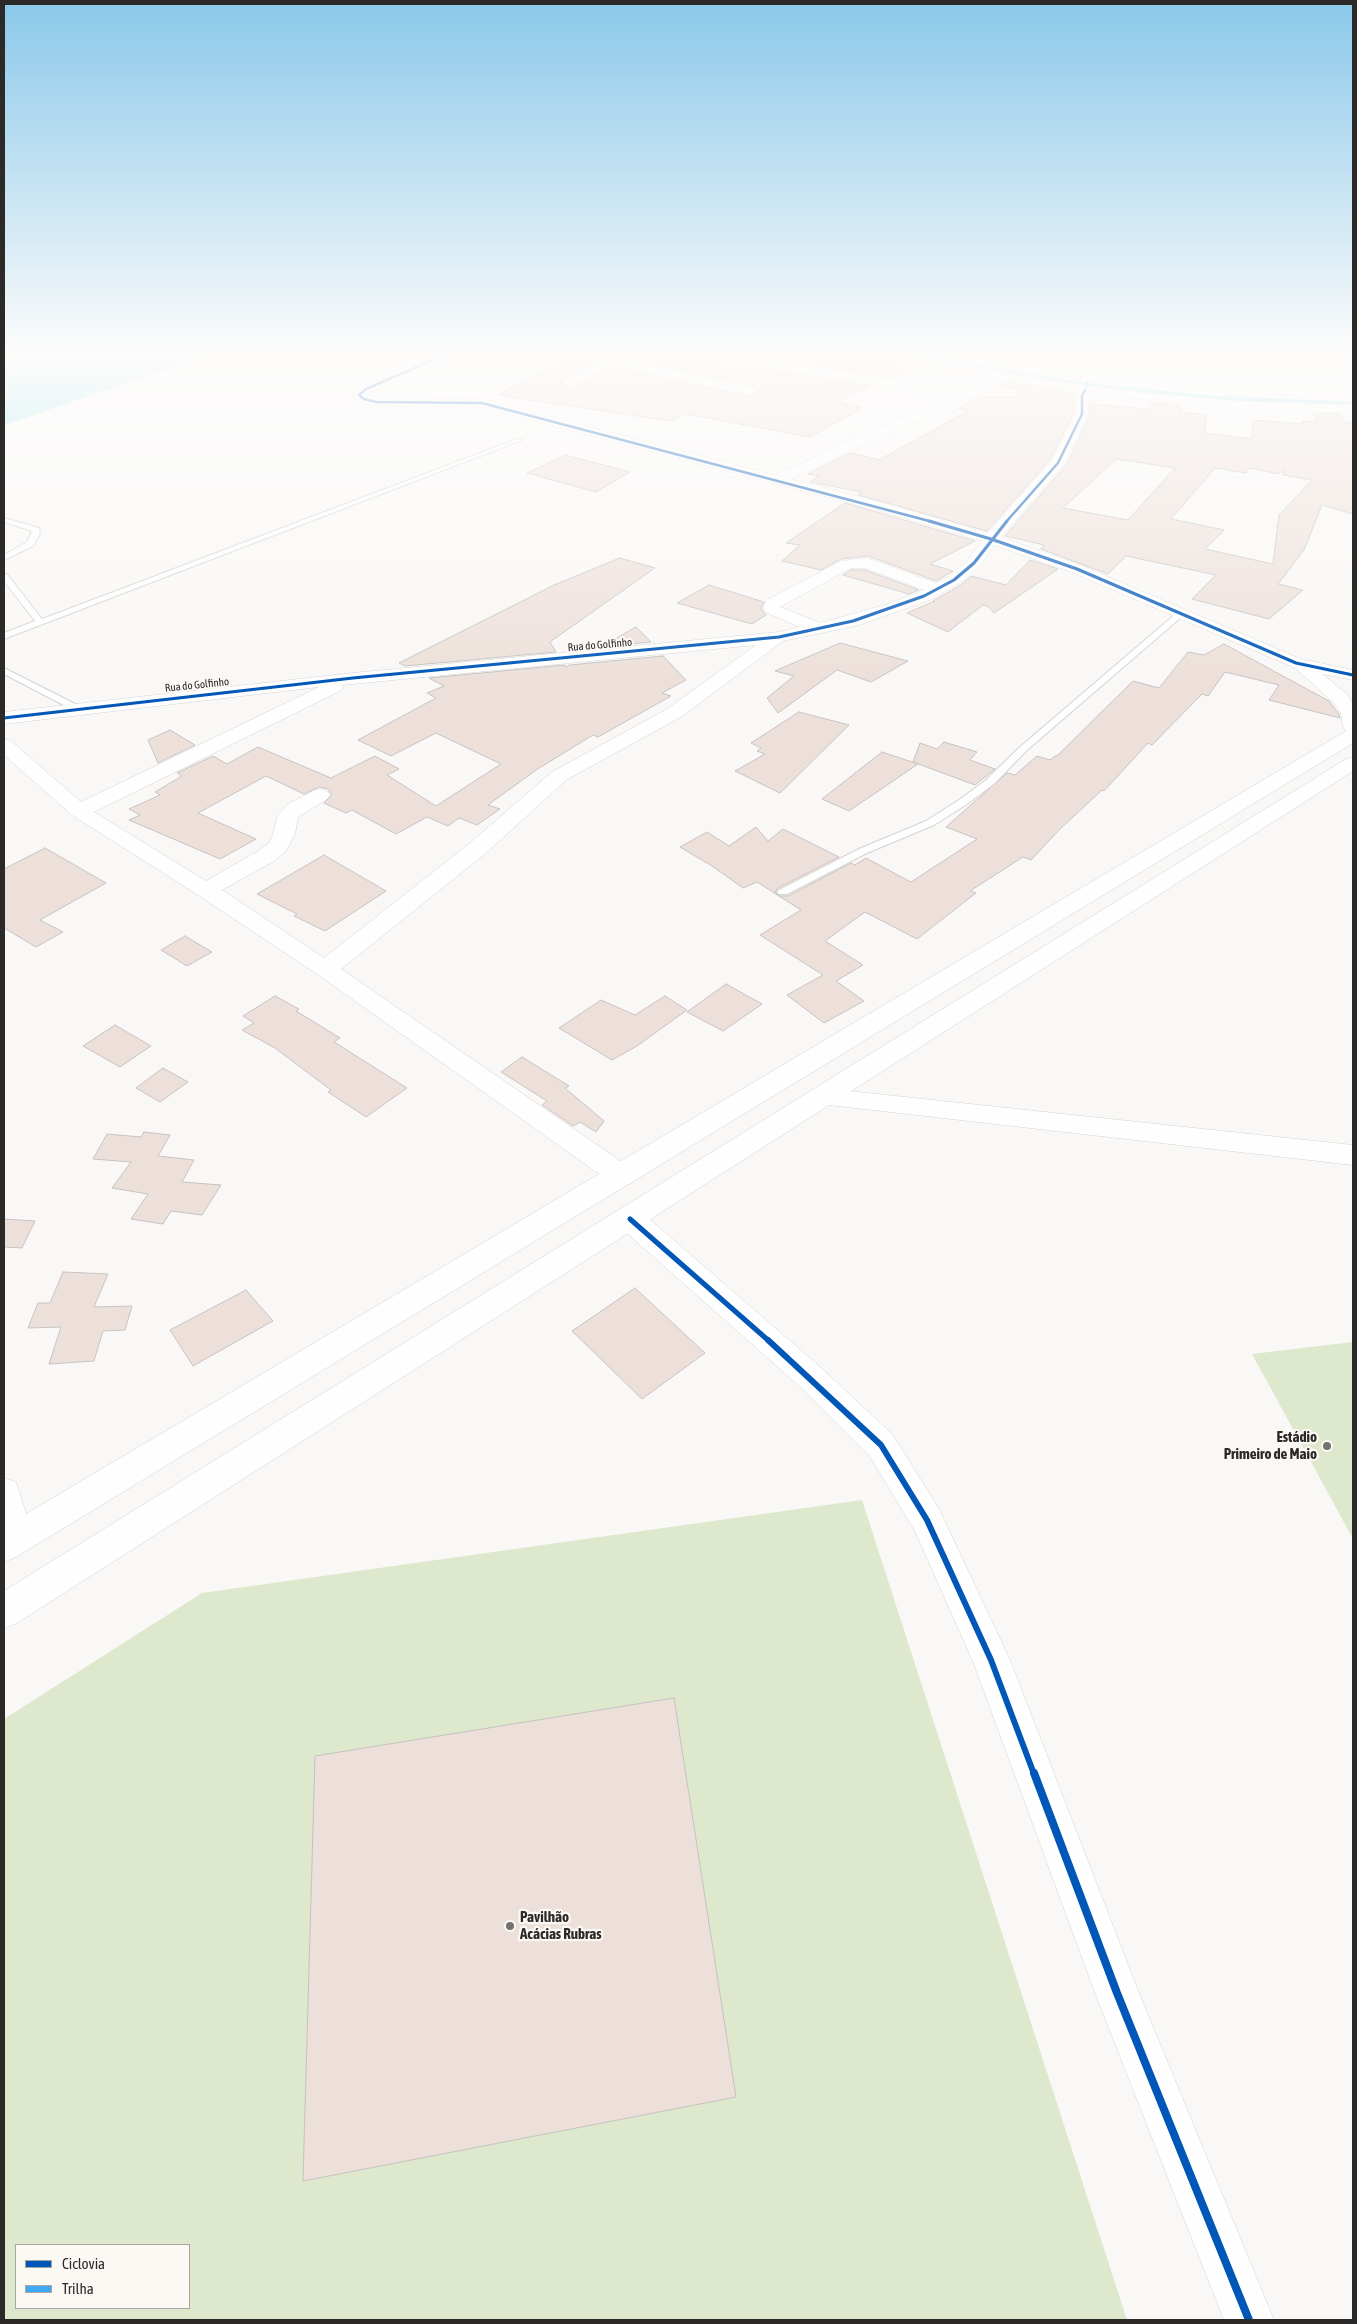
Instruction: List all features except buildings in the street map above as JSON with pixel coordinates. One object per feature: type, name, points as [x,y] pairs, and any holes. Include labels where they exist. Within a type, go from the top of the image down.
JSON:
[{"type":"street","points":[[716,464],[886,508],[991,540],[1077,569],[1296,663],[1353,675]]},
{"type":"street","points":[[775,480],[809,464]]},
{"type":"street","name":"Rua do Golfinho","points":[[4,718],[76,708],[353,678],[778,637],[820,629],[891,609],[954,580],[974,563],[991,540],[1057,464]]},
{"type":"street","points":[[820,629],[771,608],[773,604],[847,564],[867,564],[937,589]]},
{"type":"street","points":[[324,969],[478,848],[559,776],[674,713],[778,637]]},
{"type":"street","points":[[1296,663],[1340,698],[1350,713],[1353,738]]},
{"type":"street","points":[[79,811],[353,678]]},
{"type":"street","points":[[4,1611],[630,1219],[821,1097],[1353,738]]},
{"type":"street","points":[[4,1493],[10,1542],[1353,738]]},
{"type":"street","points":[[4,746],[79,811],[206,890],[324,969],[622,1176]]},
{"type":"street","points":[[206,890],[266,856],[278,846],[284,834],[288,815],[296,808],[320,795]]},
{"type":"street","points":[[821,1097],[1353,1155]]},
{"type":"street","points":[[630,1219],[808,1375],[881,1446],[927,1520],[991,1660],[1117,1993],[1249,2320]]},
{"type":"lane","points":[[4,636],[454,464]]},
{"type":"lane","points":[[4,520],[36,530],[36,534],[30,544],[4,558]]},
{"type":"lane","points":[[4,576],[40,621]]},
{"type":"lane","points":[[783,892],[863,851],[930,823],[963,802],[1182,613]]},
{"type":"lane","points":[[4,672],[76,708]]},
{"type":"green space","name":"Estádio Primeiro de Maio","points":[[1353,1342],[1353,1544],[1352,1537],[1252,1354]]},
{"type":"green space","points":[[862,1500],[1127,2320],[4,2320],[4,1719],[202,1593]]},
{"type":"cycle path","points":[[718,464],[886,508],[991,539],[1077,569],[1296,663],[1353,675]]},
{"type":"cycle path","points":[[4,718],[353,678],[743,642],[779,637],[853,621],[924,596],[954,580],[974,563],[991,539],[1057,464]]},
{"type":"cycle path","points":[[630,1219],[808,1375],[881,1445],[927,1520],[991,1660],[1117,1993],[1249,2320]]},
{"type":"place","name":"Estádio Primeiro de Maio","points":[[1327,1446]]},
{"type":"place","name":"Pavilhão Acácias Rubras","points":[[510,1926]]}]
